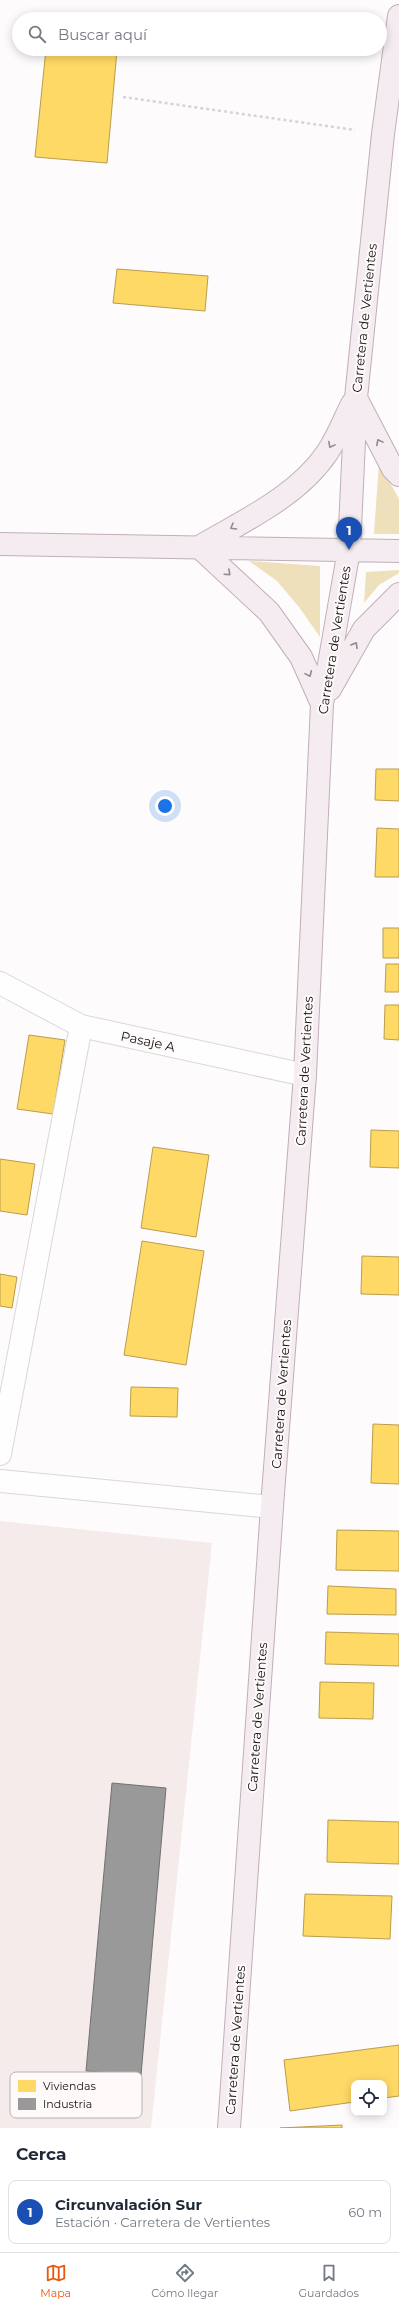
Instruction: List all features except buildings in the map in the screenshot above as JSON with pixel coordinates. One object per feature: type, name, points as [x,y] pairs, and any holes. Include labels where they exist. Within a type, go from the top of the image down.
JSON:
[{"type":"main road","name":"Carretera de Vertientes","points":[[229,2128],[272,1507],[305,1075],[322,704],[349,550],[356,398],[383,134],[399,16]]},
{"type":"main road","points":[[356,398],[393,469],[399,475]]},
{"type":"main road","points":[[199,547],[257,513],[306,479],[327,453],[356,398]]},
{"type":"main road","points":[[0,544],[399,551]]},
{"type":"main road","points":[[199,547],[269,612],[302,657],[322,704]]},
{"type":"main road","points":[[322,704],[364,629],[399,594]]},
{"type":"street","name":"Pasaje A","points":[[0,983],[81,1026],[305,1075]]},
{"type":"street","points":[[0,1454],[81,1026]]},
{"type":"street","points":[[0,1481],[272,1507]]},
{"type":"path","points":[[123,97],[383,134]]},
{"type":"shaded area","points":[[379,463],[399,499],[399,534],[374,534]]},
{"type":"shaded area","points":[[249,561],[320,566],[320,637],[299,607],[277,581]]},
{"type":"shaded area","points":[[399,570],[399,573],[379,585],[364,603],[366,572]]},
{"type":"shaded area","points":[[0,1521],[212,1543],[151,2128],[0,2128]]},
{"type":"place","name":"Circunvalación Sur","points":[[349,550]]}]
